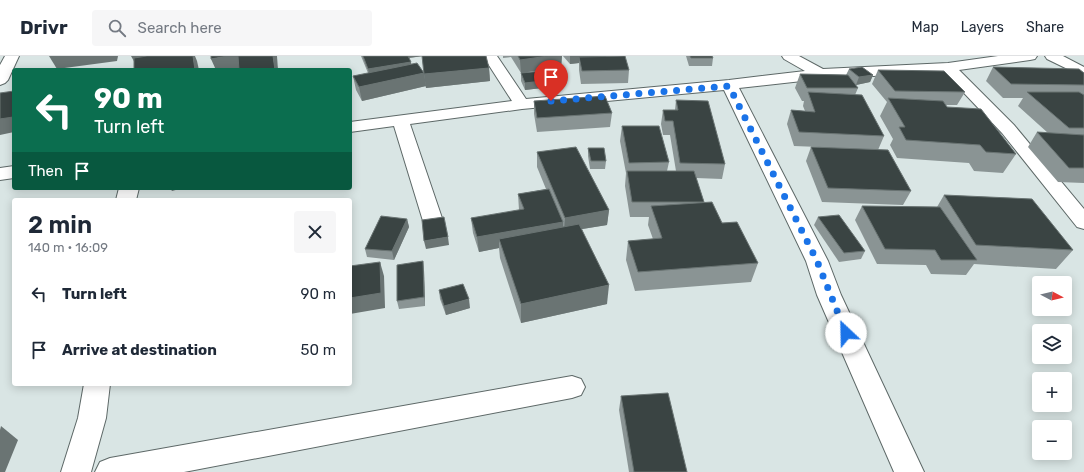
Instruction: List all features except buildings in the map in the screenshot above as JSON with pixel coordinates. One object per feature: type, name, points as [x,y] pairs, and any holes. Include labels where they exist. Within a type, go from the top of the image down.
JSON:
[{"type":"street","points":[[0,80],[12,56]]},
{"type":"street","points":[[490,56],[522,104]]},
{"type":"street","points":[[789,56],[820,74]]},
{"type":"street","points":[[352,127],[522,104],[729,86],[820,74],[948,67],[1030,56]]},
{"type":"street","points":[[1052,56],[1084,73]]},
{"type":"street","points":[[948,67],[1008,128],[1084,222]]},
{"type":"street","points":[[729,86],[817,261],[829,295],[909,472]]},
{"type":"street","points":[[400,120],[432,222]]},
{"type":"street","points":[[0,174],[12,172]]},
{"type":"street","points":[[76,472],[92,418],[97,386]]},
{"type":"street","points":[[110,472],[572,387]]},
{"type":"route","points":[[551,101],[729,86],[817,261],[829,295],[846,333]]}]
